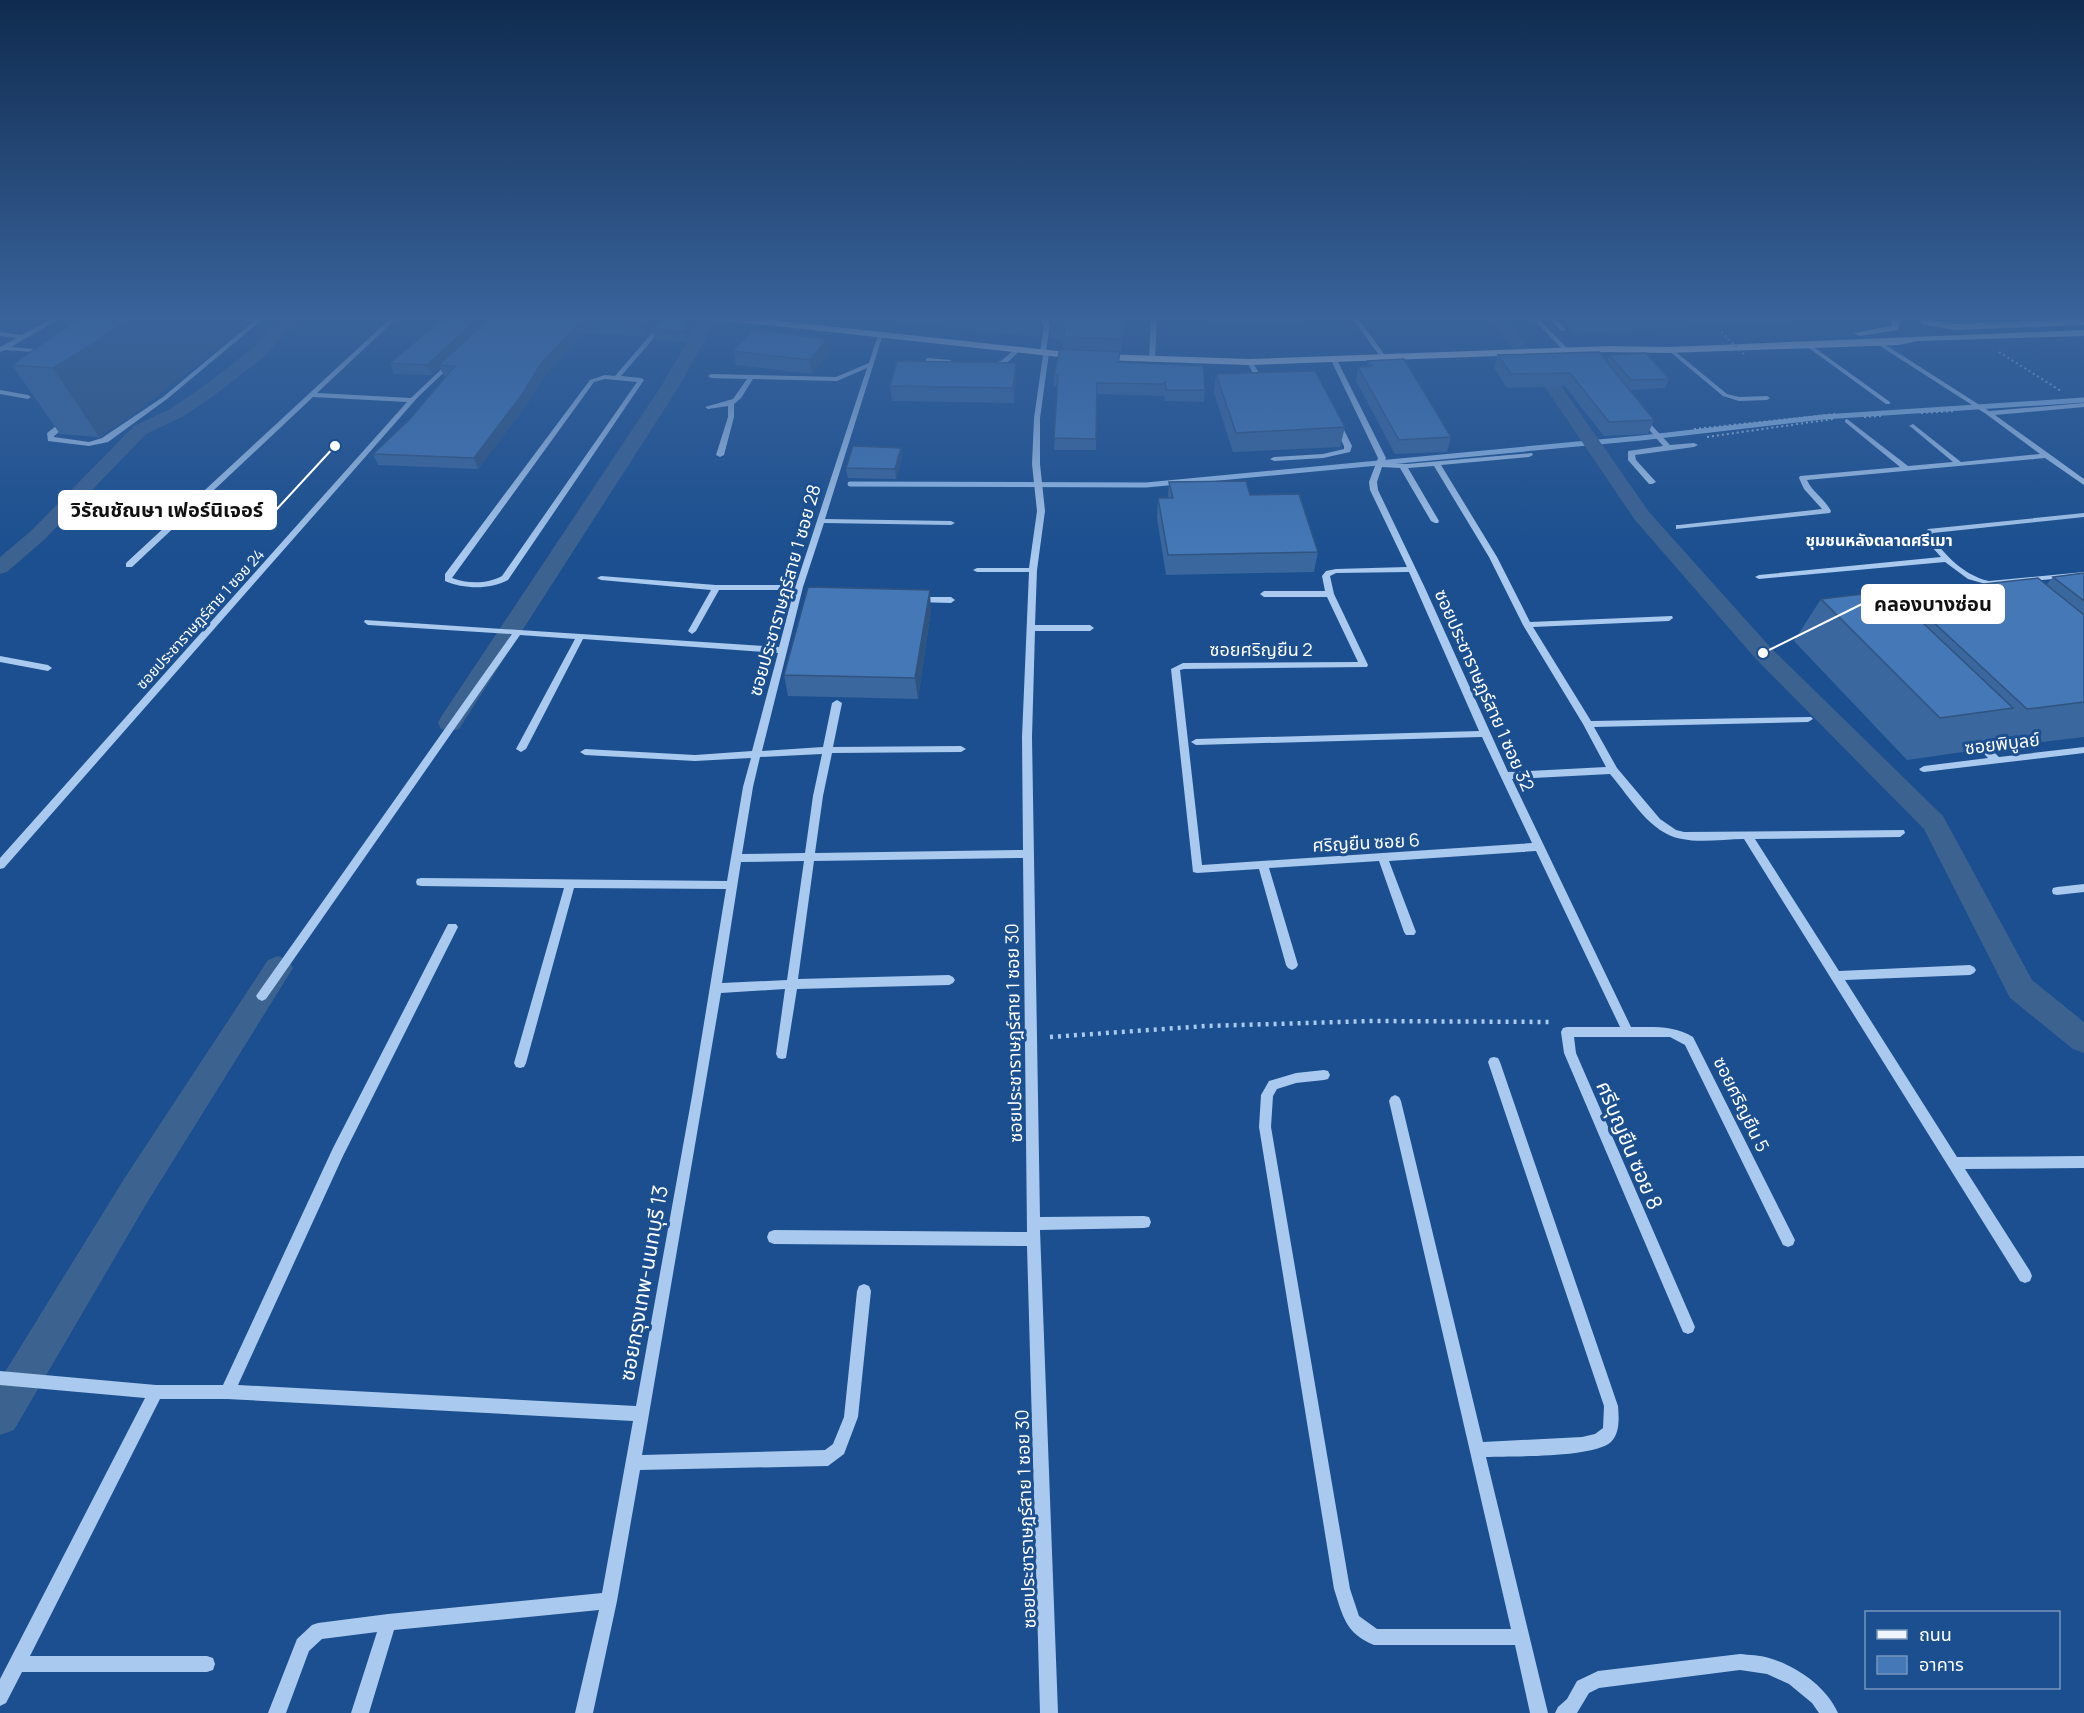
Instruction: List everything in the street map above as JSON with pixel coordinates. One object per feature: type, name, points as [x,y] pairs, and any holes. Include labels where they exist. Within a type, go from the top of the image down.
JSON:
[{"type":"street","points":[[98,397],[53,433],[50,438],[54,441],[89,444],[106,439],[166,397]]},
{"type":"street","points":[[129,565],[308,397]]},
{"type":"street","points":[[350,397],[412,400]]},
{"type":"street","name":"ซอยประชาราษฎร์สาย 1 ซอย 24","points":[[0,865],[415,397]]},
{"type":"street","points":[[580,397],[448,579],[454,582],[489,584],[499,583],[505,579],[629,397]]},
{"type":"street","points":[[708,407],[731,405],[739,397]]},
{"type":"street","name":"ซอยประชาราษฎร์สาย 1 ซอย 28","points":[[737,858],[756,753],[782,650],[799,587],[861,397]]},
{"type":"street","name":"ซอยประชาราษฎร์สาย 1 ซอย 30","points":[[1039,397],[1036,464],[1041,511],[1033,570],[1027,737],[1033,1224],[1049,1713]]},
{"type":"street","points":[[1351,397],[1381,462],[1403,466],[1529,455]]},
{"type":"street","points":[[1732,397],[1739,399],[1767,398]]},
{"type":"street","points":[[1880,397],[1888,403]]},
{"type":"street","points":[[1963,397],[2084,483]]},
{"type":"street","points":[[720,454],[731,417],[731,405]]},
{"type":"street","points":[[1982,409],[2084,405]]},
{"type":"street","points":[[1640,414],[1668,447]]},
{"type":"street","points":[[1844,418],[1906,468]]},
{"type":"street","points":[[1274,459],[1323,456],[1347,450],[1348,446],[1335,419]]},
{"type":"street","points":[[1913,426],[1960,464]]},
{"type":"street","points":[[1652,482],[1632,460],[1631,453],[1697,441]]},
{"type":"street","points":[[1679,527],[1827,511],[1827,508],[1805,487],[1803,478],[2047,456]]},
{"type":"street","name":"ซอยประชาราษฎร์สาย 1 ซอย 32","points":[[1381,462],[1373,482],[1374,490],[1412,569],[1485,734],[1628,1032]]},
{"type":"street","points":[[1436,463],[1493,557],[1527,625],[1588,724],[1613,770],[1664,829],[1684,836],[1900,833]]},
{"type":"street","points":[[1403,466],[1435,521]]},
{"type":"street","points":[[2084,515],[1931,531],[1927,535],[1947,559],[1970,579],[1989,583],[2084,574]]},
{"type":"street","points":[[821,521],[951,523]]},
{"type":"street","points":[[1759,577],[1947,559]]},
{"type":"street","points":[[1264,594],[1330,594],[1327,582],[1329,573],[1412,569]]},
{"type":"street","points":[[977,570],[1033,570]]},
{"type":"street","points":[[601,578],[716,588],[799,587]]},
{"type":"street","points":[[692,631],[716,588]]},
{"type":"street","name":"ซอยศริญยืน 2","points":[[1197,869],[1175,669],[1183,666],[1364,665],[1330,594]]},
{"type":"street","points":[[798,597],[809,598]]},
{"type":"street","points":[[904,599],[951,600]]},
{"type":"street","points":[[1527,625],[1669,618]]},
{"type":"street","points":[[368,622],[782,650]]},
{"type":"street","points":[[1032,627],[1090,628]]},
{"type":"street","points":[[262,996],[514,632]]},
{"type":"street","points":[[521,749],[580,637]]},
{"type":"street","points":[[0,659],[48,668]]},
{"type":"street","points":[[782,1054],[826,750],[837,703]]},
{"type":"street","points":[[1588,724],[1808,719]]},
{"type":"street","points":[[1964,728],[1996,760]]},
{"type":"street","points":[[1196,742],[1485,734]]},
{"type":"street","points":[[585,752],[695,758],[826,750],[961,749]]},
{"type":"street","name":"ซอยพิบูลย์","points":[[1923,769],[2084,750]]},
{"type":"street","points":[[1506,776],[1613,770]]},
{"type":"street","points":[[1747,835],[2025,1276]]},
{"type":"street","name":"ศริญยืน ซอย 6","points":[[1197,869],[1538,847]]},
{"type":"street","points":[[737,858],[1028,854]]},
{"type":"street","name":"ซอยกรุงเทพ-นนทบุรี 13","points":[[584,1713],[609,1601],[737,858]]},
{"type":"street","points":[[1383,858],[1410,932]]},
{"type":"street","points":[[1263,865],[1292,965]]},
{"type":"street","points":[[421,882],[732,885]]},
{"type":"street","points":[[520,1063],[570,884]]},
{"type":"street","points":[[2057,891],[2084,888]]},
{"type":"street","points":[[226,1392],[338,1152],[452,927]]},
{"type":"street","points":[[1838,976],[1970,970]]},
{"type":"street","points":[[716,988],[949,980]]},
{"type":"street","points":[[1567,1032],[1628,1032]]},
{"type":"street","name":"ศรีบุญยืน ซอย 8","points":[[1567,1032],[1569,1053],[1688,1328]]},
{"type":"street","name":"ซอยศริญยืน 5","points":[[1628,1032],[1670,1032],[1689,1041],[1788,1240]]},
{"type":"street","points":[[1477,1450],[1582,1445],[1598,1442],[1610,1433],[1612,1425],[1611,1406],[1494,1062]]},
{"type":"street","points":[[1324,1074],[1296,1078],[1273,1085],[1268,1095],[1265,1127],[1342,1589],[1353,1621],[1374,1637],[1521,1637]]},
{"type":"street","points":[[1395,1101],[1539,1713]]},
{"type":"street","points":[[1955,1164],[2084,1162]]},
{"type":"street","points":[[1033,1224],[1144,1222]]},
{"type":"street","points":[[774,1237],[1034,1239]]},
{"type":"street","points":[[632,1463],[828,1458],[840,1449],[851,1417],[864,1291]]},
{"type":"street","points":[[2,1378],[156,1392],[226,1392],[640,1414]]},
{"type":"street","points":[[0,1697],[156,1392]]},
{"type":"street","points":[[277,1713],[303,1645],[318,1631],[609,1601]]},
{"type":"street","points":[[360,1713],[388,1622]]},
{"type":"street","points":[[1564,1713],[1573,1705],[1583,1687],[1598,1680],[1740,1662],[1768,1666],[1796,1678],[1818,1697],[1829,1713]]},
{"type":"street","points":[[17,1664],[207,1664]]},
{"type":"path","points":[[1900,411],[1982,409]]},
{"type":"path","points":[[1907,414],[1982,409]]},
{"type":"path","points":[[1856,413],[1888,412]]},
{"type":"path","points":[[1863,417],[1885,416]]},
{"type":"path","points":[[1655,433],[1844,418]]},
{"type":"path","points":[[1697,441],[1844,418]]},
{"type":"path","points":[[1031,1038],[1206,1026],[1373,1022],[1539,1021],[1551,1022],[1567,1032]]},
{"type":"building","points":[[429,397],[520,397],[474,458],[373,454],[409,420]]},
{"type":"building","points":[[1057,397],[1097,397],[1096,439],[1054,438]]},
{"type":"building","points":[[1224,397],[1329,397],[1345,427],[1236,433]]},
{"type":"building","points":[[1375,397],[1427,397],[1451,437],[1399,440]]},
{"type":"building","points":[[1589,397],[1635,397],[1654,420],[1609,422]]},
{"type":"building","points":[[853,446],[901,448],[895,469],[846,468]]},
{"type":"building","points":[[1246,481],[1250,495],[1299,494],[1318,552],[1168,555],[1158,498],[1173,498],[1169,482]]},
{"type":"building","points":[[2084,573],[2084,601],[2053,577]]},
{"type":"building","points":[[2038,578],[2084,615],[2084,702],[2027,709],[1902,593]]},
{"type":"building","points":[[808,587],[930,590],[915,678],[784,675]]},
{"type":"building","points":[[1889,591],[2013,708],[1940,718],[1821,599]]},
{"type":"waterway","points":[[0,568],[38,535],[140,430],[176,413],[200,397]]},
{"type":"waterway","points":[[450,723],[663,397]]},
{"type":"waterway","points":[[1560,397],[1642,516],[1763,653],[1934,823],[2021,989],[2084,1040]]},
{"type":"waterway","points":[[850,484],[1146,485],[1641,438],[1823,417],[2084,400]]},
{"type":"waterway","points":[[0,1416],[136,1190],[278,968]]},
{"type":"place","name":"วิรัณชัณษา เฟอร์นิเจอร์","points":[[335,446]]},
{"type":"place","name":"คลองบางซ่อน","points":[[1763,653]]},
{"type":"district","name":"ชุมชนหลังตลาดศรีเมา","points":[[1879,540]]}]
